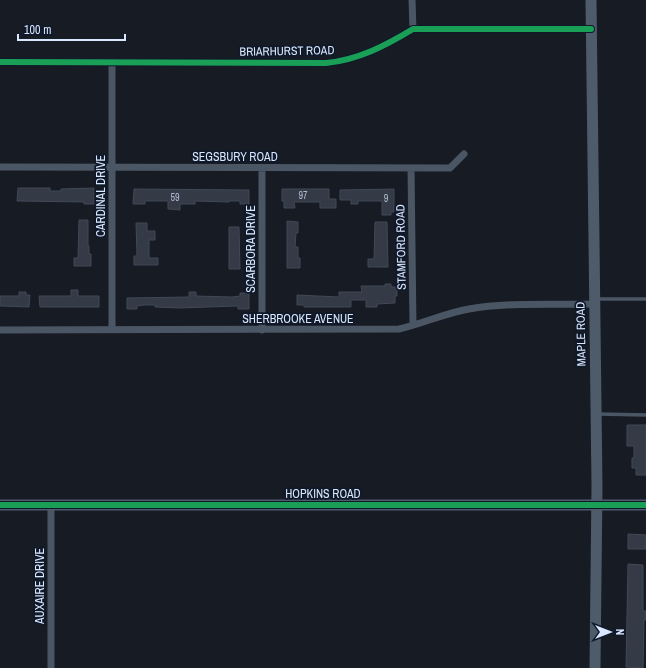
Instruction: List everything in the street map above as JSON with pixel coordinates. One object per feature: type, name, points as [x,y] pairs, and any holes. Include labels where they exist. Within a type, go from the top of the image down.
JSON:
[{"type":"main road","name":"MAPLE ROAD","points":[[590,0],[597,505],[595,668]]},
{"type":"main road","name":"HOPKINS ROAD","points":[[0,505],[646,505]]},
{"type":"street","points":[[412,0],[413,29],[591,29]]},
{"type":"street","name":"BRIARHURST ROAD","points":[[0,62],[339,62],[353,59],[373,51],[394,41],[413,29]]},
{"type":"street","name":"CARDINAL DRIVE","points":[[112,62],[112,330]]},
{"type":"street","name":"SEGSBURY ROAD","points":[[0,167],[450,168],[464,154]]},
{"type":"street","name":"SCARBORA DRIVE","points":[[262,168],[262,330]]},
{"type":"street","name":"STAMFORD ROAD","points":[[412,168],[413,325]]},
{"type":"street","name":"SHERBROOKE AVENUE","points":[[0,330],[399,329],[436,317],[470,309],[594,301]]},
{"type":"street","name":"AUXAIRE DRIVE","points":[[51,504],[51,668]]},
{"type":"lane","points":[[594,301],[646,299]]},
{"type":"lane","points":[[596,414],[646,415]]},
{"type":"building","points":[[18,188],[50,188],[50,191],[61,191],[61,189],[94,188],[94,204],[84,204],[84,202],[17,201]]},
{"type":"building","points":[[134,189],[249,190],[249,204],[240,204],[240,201],[195,201],[195,204],[180,204],[180,210],[168,209],[168,201],[145,201],[145,204],[133,204]]},
{"type":"building","points":[[282,189],[329,189],[329,199],[336,199],[336,208],[320,208],[320,202],[294,202],[295,208],[284,208],[284,201],[282,201]]},
{"type":"building","points":[[394,189],[394,212],[391,212],[391,215],[382,215],[382,201],[358,201],[358,204],[351,204],[351,200],[340,200],[340,190]]},
{"type":"building","points":[[79,220],[88,220],[88,246],[89,254],[91,254],[91,266],[74,266],[74,258],[78,258]]},
{"type":"building","points":[[287,221],[298,222],[298,233],[296,233],[295,247],[298,247],[300,268],[287,268]]},
{"type":"building","points":[[375,222],[387,222],[388,267],[368,267],[368,259],[374,259]]},
{"type":"building","points":[[136,223],[147,223],[147,231],[155,231],[155,240],[149,240],[149,258],[158,258],[158,265],[134,265],[134,256],[137,256]]},
{"type":"building","points":[[229,227],[239,227],[240,269],[229,269]]},
{"type":"building","points":[[385,284],[391,284],[391,287],[397,287],[395,303],[377,304],[377,307],[366,307],[366,300],[351,300],[351,307],[304,307],[304,305],[297,305],[297,295],[339,297],[339,292],[362,292],[361,286],[385,286]]},
{"type":"building","points":[[71,290],[78,290],[78,296],[99,296],[99,307],[40,307],[39,296],[71,296]]},
{"type":"building","points":[[19,292],[26,292],[26,295],[30,295],[29,307],[0,306],[0,296],[19,296]]},
{"type":"building","points":[[189,292],[196,292],[196,296],[232,297],[240,296],[240,293],[249,293],[249,309],[238,309],[238,306],[179,308],[144,305],[137,306],[137,309],[127,309],[127,298],[189,297]]},
{"type":"building","points":[[627,425],[646,425],[646,475],[636,475],[636,468],[632,468],[634,446],[627,446]]},
{"type":"building","points":[[628,534],[646,535],[646,549],[628,549]]},
{"type":"building","points":[[628,564],[643,565],[643,611],[646,611],[646,620],[644,620],[643,668],[626,667]]},
{"type":"cycle path","points":[[0,62],[326,63],[349,59],[371,51],[413,29],[591,29]]},
{"type":"cycle path","points":[[0,505],[646,505]]}]
